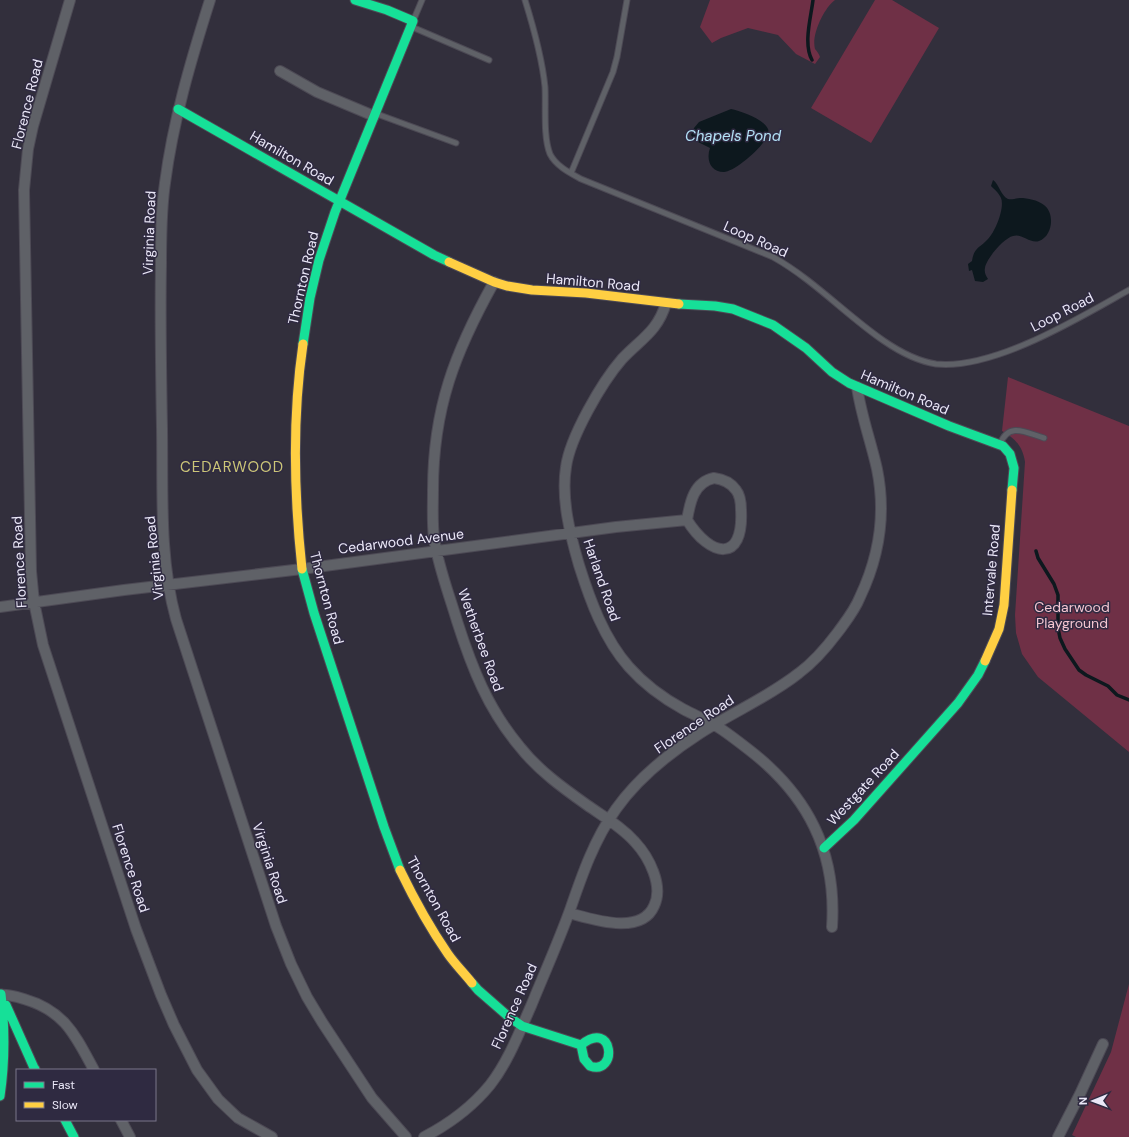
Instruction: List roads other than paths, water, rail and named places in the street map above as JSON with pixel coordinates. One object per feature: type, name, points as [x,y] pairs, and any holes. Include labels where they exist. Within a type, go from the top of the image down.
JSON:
[{"type":"main road","points":[[355,0],[387,10],[412,24]]},
{"type":"main road","name":"Thornton Road","points":[[412,24],[339,201],[326,235],[315,273],[306,320],[299,371],[296,434],[298,539],[302,569],[317,620],[397,863],[436,937],[462,972],[490,1002],[522,1026],[581,1045]]},
{"type":"main road","name":"Hamilton Road","points":[[178,109],[441,259],[494,282],[507,286],[532,290],[592,294],[732,309],[773,325],[806,348],[837,376],[857,388],[949,426],[1000,445],[1006,448],[1010,454]]},
{"type":"main road","name":"Intervale Road","points":[[972,683],[994,644],[1002,613],[1006,585],[1014,468],[1010,454]]},
{"type":"main road","name":"Westgate Road","points":[[824,848],[854,820],[958,703],[972,683]]},
{"type":"main road","points":[[0,994],[35,1069]]},
{"type":"main road","points":[[0,994],[4,1035],[4,1060],[0,1096]]},
{"type":"main road","points":[[58,1121],[66,1137]]},
{"type":"main road","points":[[66,1121],[74,1137]]},
{"type":"street","name":"Florence Road","points":[[70,0],[32,126],[25,175],[24,204],[31,571],[34,602],[43,645],[136,929],[160,995],[186,1050],[208,1086],[218,1099],[238,1118],[272,1137]]},
{"type":"street","name":"Virginia Road","points":[[210,0],[178,109],[165,184],[161,240],[160,295],[163,492],[165,554],[168,584],[178,626],[273,919],[289,958],[315,1009],[366,1090],[406,1137]]},
{"type":"street","points":[[280,71],[317,92],[375,115]]},
{"type":"street","name":"Wetherbee Road","points":[[494,282],[464,339],[450,375],[441,409],[435,441],[433,485],[433,520],[437,551],[457,620],[473,667],[487,699],[499,720],[520,747],[539,767],[571,794],[629,836],[646,856],[656,883],[657,892],[654,905],[650,912],[645,917],[630,923],[611,922],[569,913]]},
{"type":"street","name":"Harland Road","points":[[666,303],[661,318],[654,328],[622,360],[606,380],[589,409],[567,458],[565,476],[566,501],[571,534],[584,580],[606,634],[621,658],[640,678],[656,691],[683,709],[731,735],[786,783],[806,810],[824,848]]},
{"type":"street","name":"Florence Road","points":[[424,1137],[442,1128],[454,1118],[485,1090],[500,1069],[522,1026],[551,959],[589,857],[608,820],[622,800],[644,776],[676,750],[714,725],[782,685],[805,669],[820,654],[851,613],[860,597],[877,549],[880,530],[881,503],[877,470],[857,388]]},
{"type":"street","points":[[714,478],[719,479],[728,483],[736,490],[741,503],[742,517],[740,534],[732,546],[724,549],[713,548],[698,535],[687,520],[694,495],[698,488],[706,481],[714,478]]},
{"type":"street","name":"Cedarwood Avenue","points":[[0,607],[168,584],[302,569],[616,527],[687,520]]},
{"type":"street","points":[[824,848],[832,886],[832,927]]},
{"type":"street","points":[[0,994],[40,1005],[58,1016],[73,1033],[93,1069]]},
{"type":"street","points":[[1058,1137],[1103,1044]]},
{"type":"street","points":[[122,1121],[130,1137]]},
{"type":"lane","points":[[422,0],[412,24],[489,60]]},
{"type":"lane","name":"Loop Road","points":[[525,0],[541,57],[545,87],[547,139],[550,154],[560,166],[581,179],[773,257],[808,280],[883,341],[900,352],[916,359],[936,364],[956,364],[978,361],[1005,352],[1046,334],[1129,290]]},
{"type":"lane","points":[[571,173],[613,72],[617,58],[627,0]]},
{"type":"lane","points":[[375,115],[456,143]]},
{"type":"lane","points":[[1000,445],[1004,435],[1012,431],[1024,431],[1044,438]]},
{"type":"water","name":"Chapels Pond","points":[[731,109],[762,122],[768,129],[768,134],[765,140],[752,155],[736,167],[724,172],[715,170],[712,167],[709,160],[710,148],[694,140],[691,135],[699,122]]},
{"type":"water","points":[[993,180],[1008,199],[1029,199],[1044,205],[1050,213],[1050,230],[1044,238],[1036,242],[1016,235],[1009,238],[992,254],[986,264],[985,271],[988,279],[983,282],[975,281],[972,270],[969,271],[968,264],[972,261],[976,250],[991,236],[999,220],[1002,208],[1000,196],[991,186]]},
{"type":"waterway","points":[[812,60],[809,54],[808,38],[813,0]]},
{"type":"waterway","points":[[1036,551],[1038,558],[1054,584],[1058,595],[1058,628],[1060,638],[1065,649],[1079,670],[1108,686],[1117,695],[1129,700]]},
{"type":"district","name":"CEDARWOOD","points":[[232,467]]},
{"type":"park label","name":"Cedarwood Playground","points":[[1072,616]]}]
